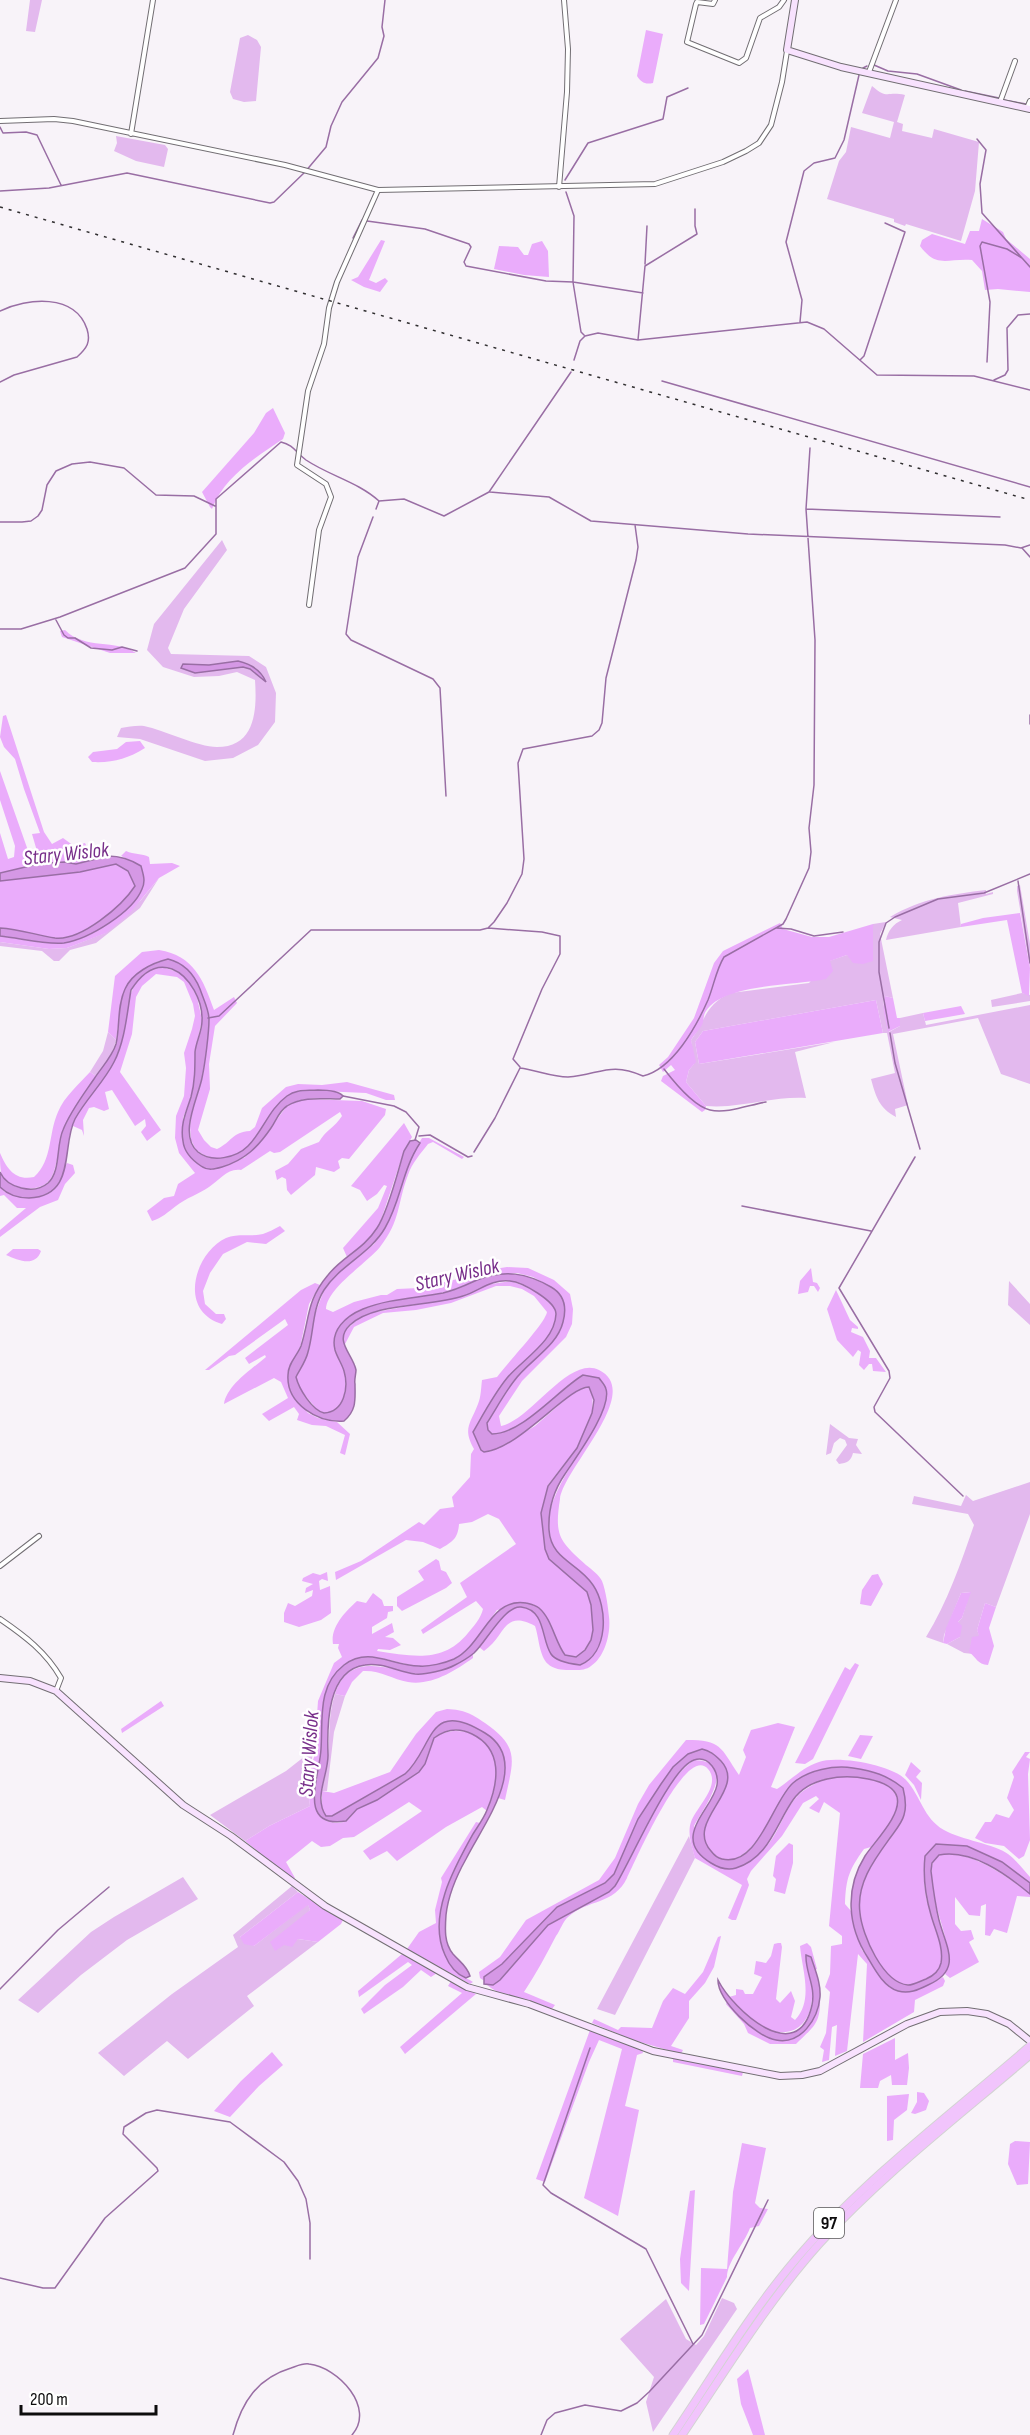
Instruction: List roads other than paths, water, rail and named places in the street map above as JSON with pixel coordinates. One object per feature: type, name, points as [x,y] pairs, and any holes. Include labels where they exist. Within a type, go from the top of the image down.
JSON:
[{"type":"main road","name":"97","points":[[673,2435],[756,2312],[814,2238],[881,2174],[1029,2050]]},
{"type":"main road","name":"97","points":[[682,2435],[768,2307],[820,2243],[1029,2050]]},
{"type":"street","points":[[131,134],[153,0]]},
{"type":"street","points":[[559,187],[568,84],[564,0]]},
{"type":"street","points":[[715,0],[713,4],[698,2],[696,4],[687,42],[739,63],[746,58],[760,18],[779,7],[784,0]]},
{"type":"street","points":[[0,121],[65,120],[307,170],[378,190],[656,184],[723,162],[746,152],[759,142],[771,125],[782,82],[795,0]]},
{"type":"street","points":[[869,73],[896,0]]},
{"type":"street","points":[[787,50],[869,73],[1029,109],[1030,100]]},
{"type":"street","points":[[1000,102],[1015,61]]},
{"type":"street","points":[[309,605],[319,530],[331,497],[327,484],[297,465],[308,391],[324,344],[329,308],[337,282],[378,190]]},
{"type":"street","points":[[0,1566],[39,1536]]},
{"type":"street","points":[[0,1619],[33,1641],[45,1655],[61,1678],[56,1691]]},
{"type":"street","points":[[0,1678],[30,1681],[56,1691],[183,1805],[238,1841],[325,1906],[467,1987],[529,2004],[653,2051],[780,2076],[820,2071],[907,2024],[940,2012],[967,2011],[987,2014],[1009,2024],[1030,2041]]},
{"type":"waterway","points":[[0,191],[49,188],[127,173],[274,202],[305,172],[326,147],[331,126],[342,102],[378,58],[384,36],[382,27],[385,0]]},
{"type":"waterway","points":[[874,65],[888,71],[917,74],[961,90]]},
{"type":"waterway","points":[[863,68],[867,66]]},
{"type":"waterway","points":[[800,322],[802,300],[786,242],[804,171],[814,163],[835,158],[844,140],[859,75]]},
{"type":"waterway","points":[[565,180],[588,143],[663,119],[667,97],[688,88]]},
{"type":"waterway","points":[[965,91],[999,98]]},
{"type":"waterway","points":[[1004,100],[1026,104]]},
{"type":"waterway","points":[[0,127],[3,133],[26,132],[37,135],[61,185]]},
{"type":"waterway","points":[[977,139],[986,150],[980,184],[982,213],[1030,267]]},
{"type":"waterway","points":[[566,192],[574,216],[573,282],[581,332],[584,335]]},
{"type":"waterway","points":[[638,340],[645,266],[697,234],[695,209]]},
{"type":"waterway","points":[[353,238],[362,220]]},
{"type":"waterway","points":[[367,221],[425,229],[469,244],[471,247],[464,262],[466,266],[546,281],[573,282],[643,293]]},
{"type":"waterway","points":[[860,360],[864,356],[905,232],[885,223]]},
{"type":"waterway","points":[[645,264],[647,226]]},
{"type":"waterway","points":[[987,362],[990,302],[980,246],[982,242],[1007,249],[1022,258]]},
{"type":"waterway","points":[[0,311],[36,301],[61,304],[72,309],[81,317],[89,338],[86,348],[77,357],[14,375],[0,382]]},
{"type":"waterway","points":[[994,380],[1005,375],[1008,370],[1007,328],[1018,315],[1030,314]]},
{"type":"waterway","points":[[574,360],[580,341],[585,336],[598,333],[638,340],[807,322],[824,329],[877,375],[974,376],[1030,390]]},
{"type":"waterway","points":[[0,629],[21,629],[60,617],[185,568],[216,534],[216,499],[281,442],[289,445],[315,466],[362,489],[379,501],[404,499],[444,516],[489,492],[571,372]]},
{"type":"waterway","points":[[662,381],[1030,487]]},
{"type":"waterway","points":[[806,509],[810,448]]},
{"type":"waterway","points":[[0,522],[31,521],[42,510],[47,485],[56,471],[72,464],[90,462],[124,468],[156,495],[194,496],[215,506]]},
{"type":"waterway","points":[[490,492],[549,497],[591,521],[748,534],[1005,545],[1021,548],[1030,545]]},
{"type":"waterway","points":[[376,509],[379,501]]},
{"type":"waterway","points":[[474,1152],[495,1118],[520,1068],[562,1077],[613,1069],[643,1076],[664,1065],[682,1046],[697,1022],[724,957],[783,924],[786,919],[809,868],[811,852],[809,828],[814,785],[815,640],[806,509],[1000,517]]},
{"type":"waterway","points":[[373,517],[358,557],[346,634],[351,640],[433,679],[440,688],[446,796]]},
{"type":"waterway","points":[[208,1018],[219,1016],[311,930],[480,930],[488,928],[494,922],[522,874],[524,859],[518,763],[523,749],[592,736],[599,730],[602,723],[606,678],[636,560],[638,547],[635,525]]},
{"type":"waterway","points":[[1022,548],[1030,557]]},
{"type":"waterway","points":[[56,620],[64,635],[68,638],[75,638],[91,648],[112,650],[122,647],[137,651]]},
{"type":"waterway","points":[[1030,715],[1030,724]]},
{"type":"waterway","points":[[889,1028],[879,972],[879,942],[886,923],[938,899],[984,893],[1030,874]]},
{"type":"waterway","points":[[1018,881],[1030,963]]},
{"type":"waterway","points":[[488,928],[542,932],[560,936],[560,954],[542,989],[513,1059],[520,1067]]},
{"type":"waterway","points":[[777,928],[791,929],[814,936],[843,932]]},
{"type":"waterway","points":[[890,1033],[895,1063],[920,1149]]},
{"type":"waterway","points":[[664,1069],[691,1099],[710,1110],[730,1110],[766,1102]]},
{"type":"waterway","name":"Stary Wislok","points":[[343,1096],[394,1106],[406,1112],[419,1127],[415,1140]]},
{"type":"waterway","points":[[419,1136],[430,1135],[468,1157],[472,1156]]},
{"type":"waterway","points":[[915,1157],[839,1288],[889,1371],[890,1378],[874,1407],[875,1412],[963,1496]]},
{"type":"waterway","points":[[742,1206],[871,1231]]},
{"type":"waterway","points":[[0,1989],[58,1930],[109,1887]]},
{"type":"waterway","points":[[590,2048],[543,2185],[551,2193],[646,2249],[693,2344]]},
{"type":"waterway","points":[[0,2278],[43,2288],[55,2288],[105,2218],[158,2171],[123,2134],[124,2127],[146,2113],[157,2110],[230,2122],[284,2162],[298,2181],[306,2199],[310,2223],[310,2259]]},
{"type":"waterway","points":[[541,2435],[547,2420],[555,2413],[585,2405],[621,2411],[637,2403],[649,2392],[702,2335],[768,2200]]},
{"type":"waterway","points":[[233,2435],[241,2412],[253,2392],[279,2372],[307,2364],[320,2367],[342,2381],[357,2401],[358,2424],[352,2435]]},
{"type":"railway","points":[[0,207],[1030,500]]}]
